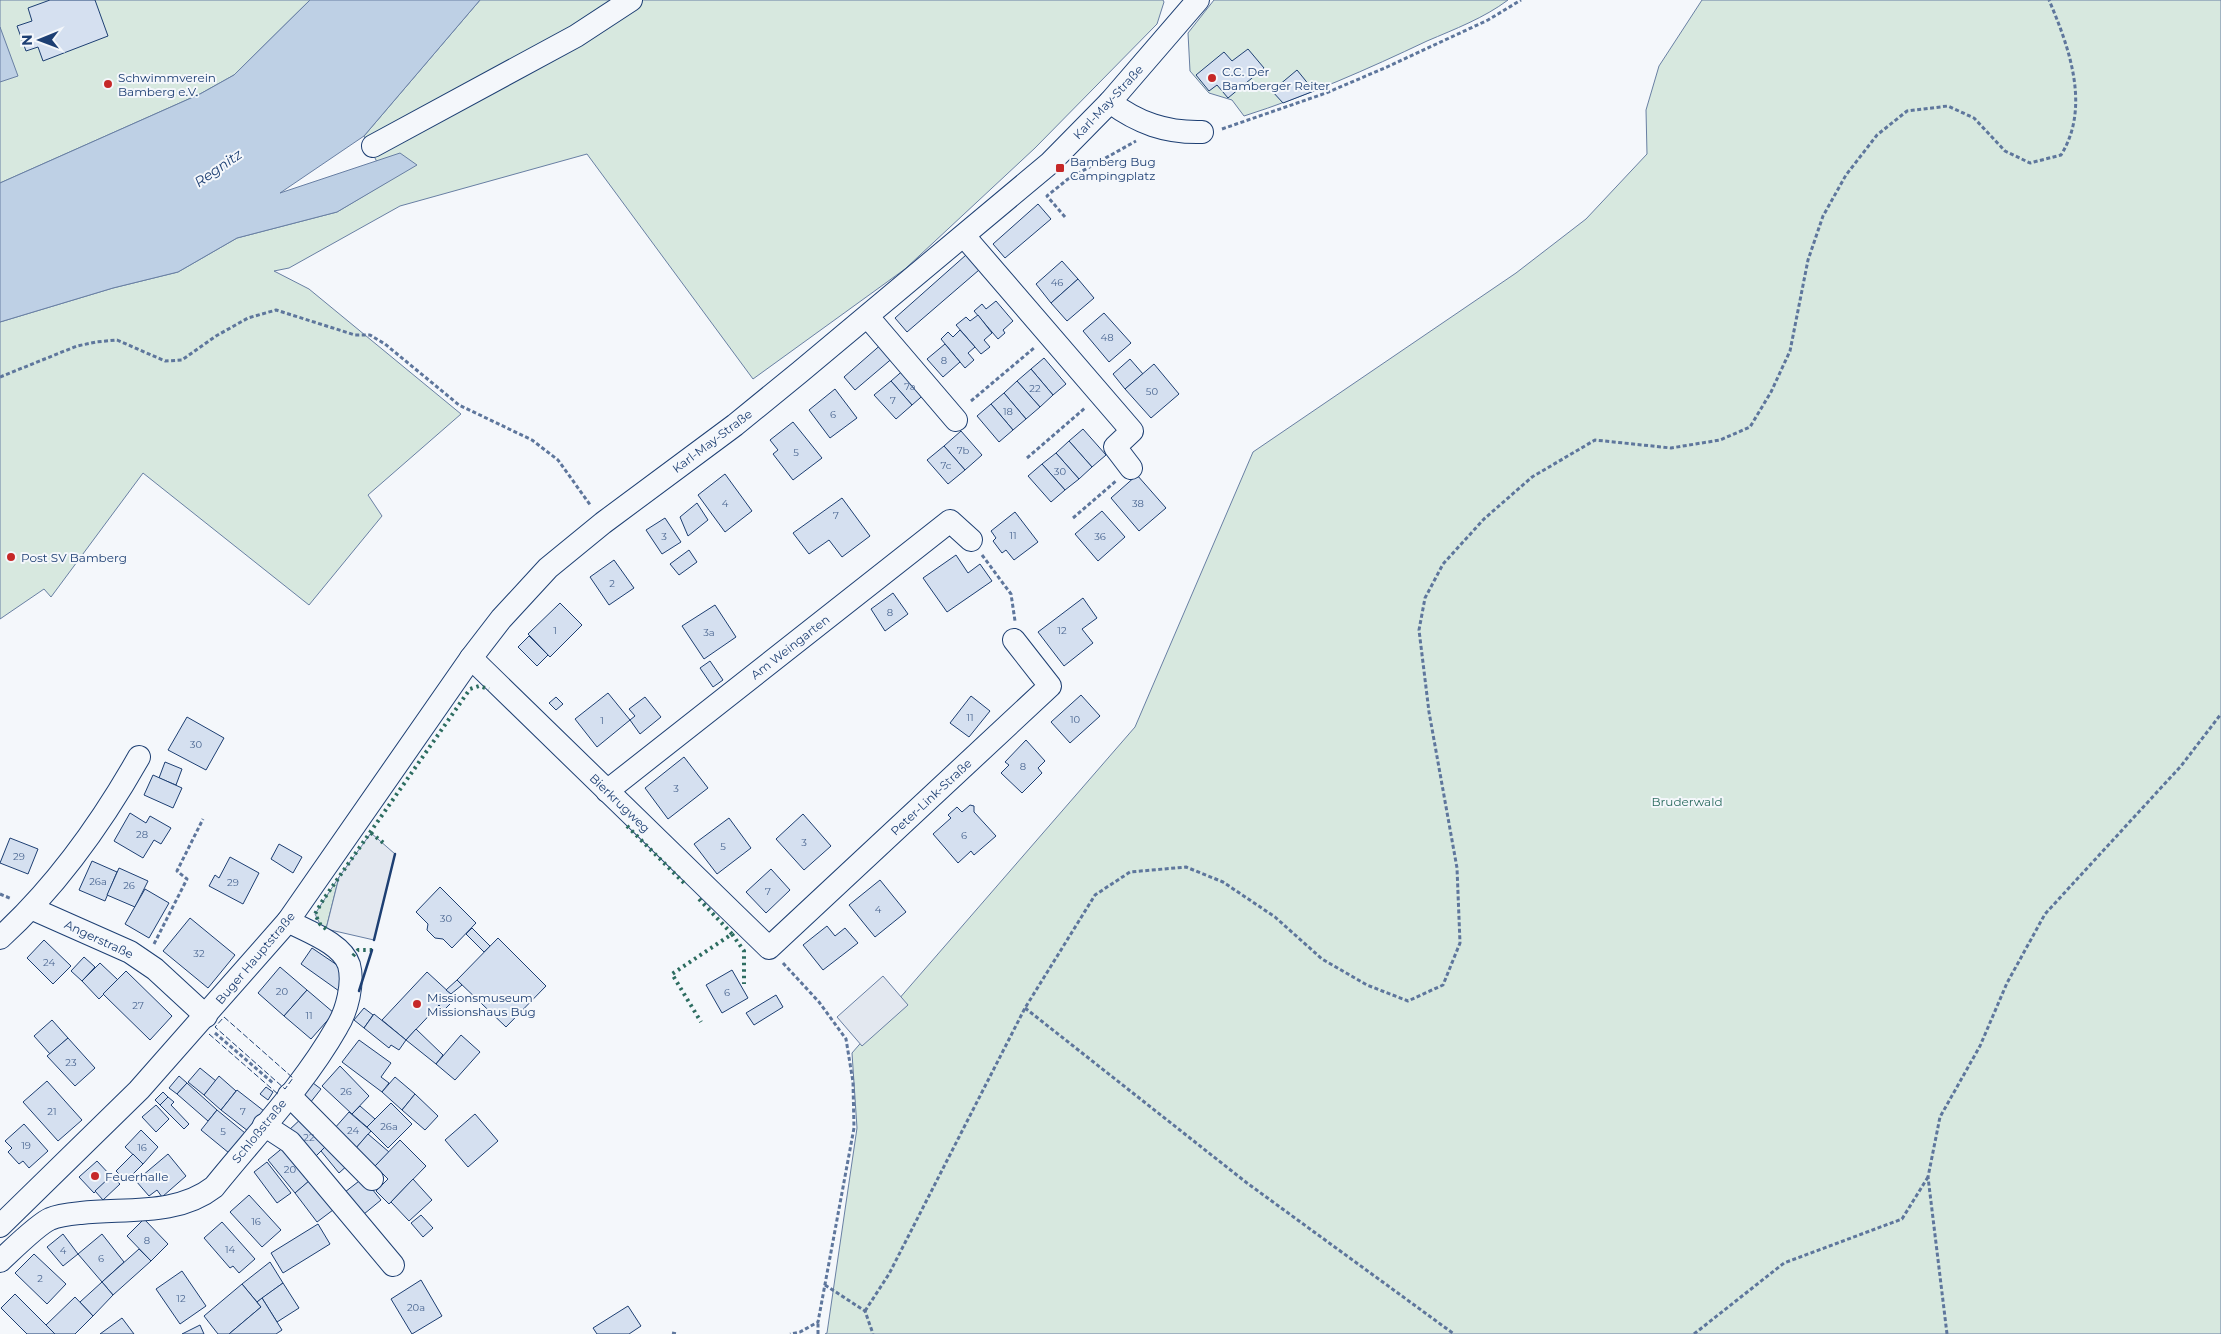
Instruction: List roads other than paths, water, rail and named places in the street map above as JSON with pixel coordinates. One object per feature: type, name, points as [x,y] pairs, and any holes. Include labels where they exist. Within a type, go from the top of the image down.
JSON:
[{"type":"street","points":[[373,146],[576,36],[631,0]]},
{"type":"street","name":"Karl-May-Straße","points":[[471,658],[500,620],[548,568],[603,523],[734,425],[868,317],[1050,163],[1110,102],[1180,9],[1198,0]]},
{"type":"street","points":[[1110,102],[1129,116],[1150,126],[1186,132],[1202,132]]},
{"type":"street","points":[[964,236],[1132,431],[1115,447],[1132,468]]},
{"type":"street","points":[[868,317],[956,420]]},
{"type":"street","name":"Am Weingarten","points":[[607,791],[950,522],[971,540]]},
{"type":"street","name":"Peter-Link-Straße","points":[[769,948],[1050,686],[1014,640]]},
{"type":"street","name":"Bierkrugweg","points":[[471,658],[769,948]]},
{"type":"street","name":"Buger Hauptstraße","points":[[0,1226],[139,1090],[288,921],[471,658]]},
{"type":"street","points":[[0,938],[33,908],[82,848],[117,797],[139,757]]},
{"type":"street","name":"Angerstraße","points":[[33,908],[130,952],[145,962],[204,1018]]},
{"type":"street","name":"Schloßstraße","points":[[49,1219],[82,1213],[152,1209],[182,1204],[200,1198],[214,1187],[288,1096],[338,1026],[347,1002],[351,977],[348,963],[336,947],[288,921]]},
{"type":"street","points":[[288,1096],[372,1179]]},
{"type":"street","points":[[264,1125],[290,1142],[393,1265]]},
{"type":"street","points":[[0,1261],[49,1219],[29,1198]]},
{"type":"water","name":"Regnitz","points":[[310,0],[480,0],[364,136],[280,193],[400,153],[417,165],[337,212],[237,238],[178,272],[113,288],[0,322],[0,183],[200,94],[234,75]]},
{"type":"water","points":[[0,27],[18,76],[0,82]]},
{"type":"place","name":"C.C. Der Bamberger Reiter","points":[[1212,78]]},
{"type":"place","name":"Schwimmverein Bamberg e.V.","points":[[108,84]]},
{"type":"place","name":"Bamberg Bug Campingplatz","points":[[1060,168]]},
{"type":"place","name":"Post SV Bamberg","points":[[11,557]]},
{"type":"place","name":"Missionsmuseum Missionshaus Bug","points":[[417,1004]]},
{"type":"place","name":"Feuerhalle","points":[[95,1176]]},
{"type":"park label","name":"Bruderwald","points":[[1687,801]]}]
